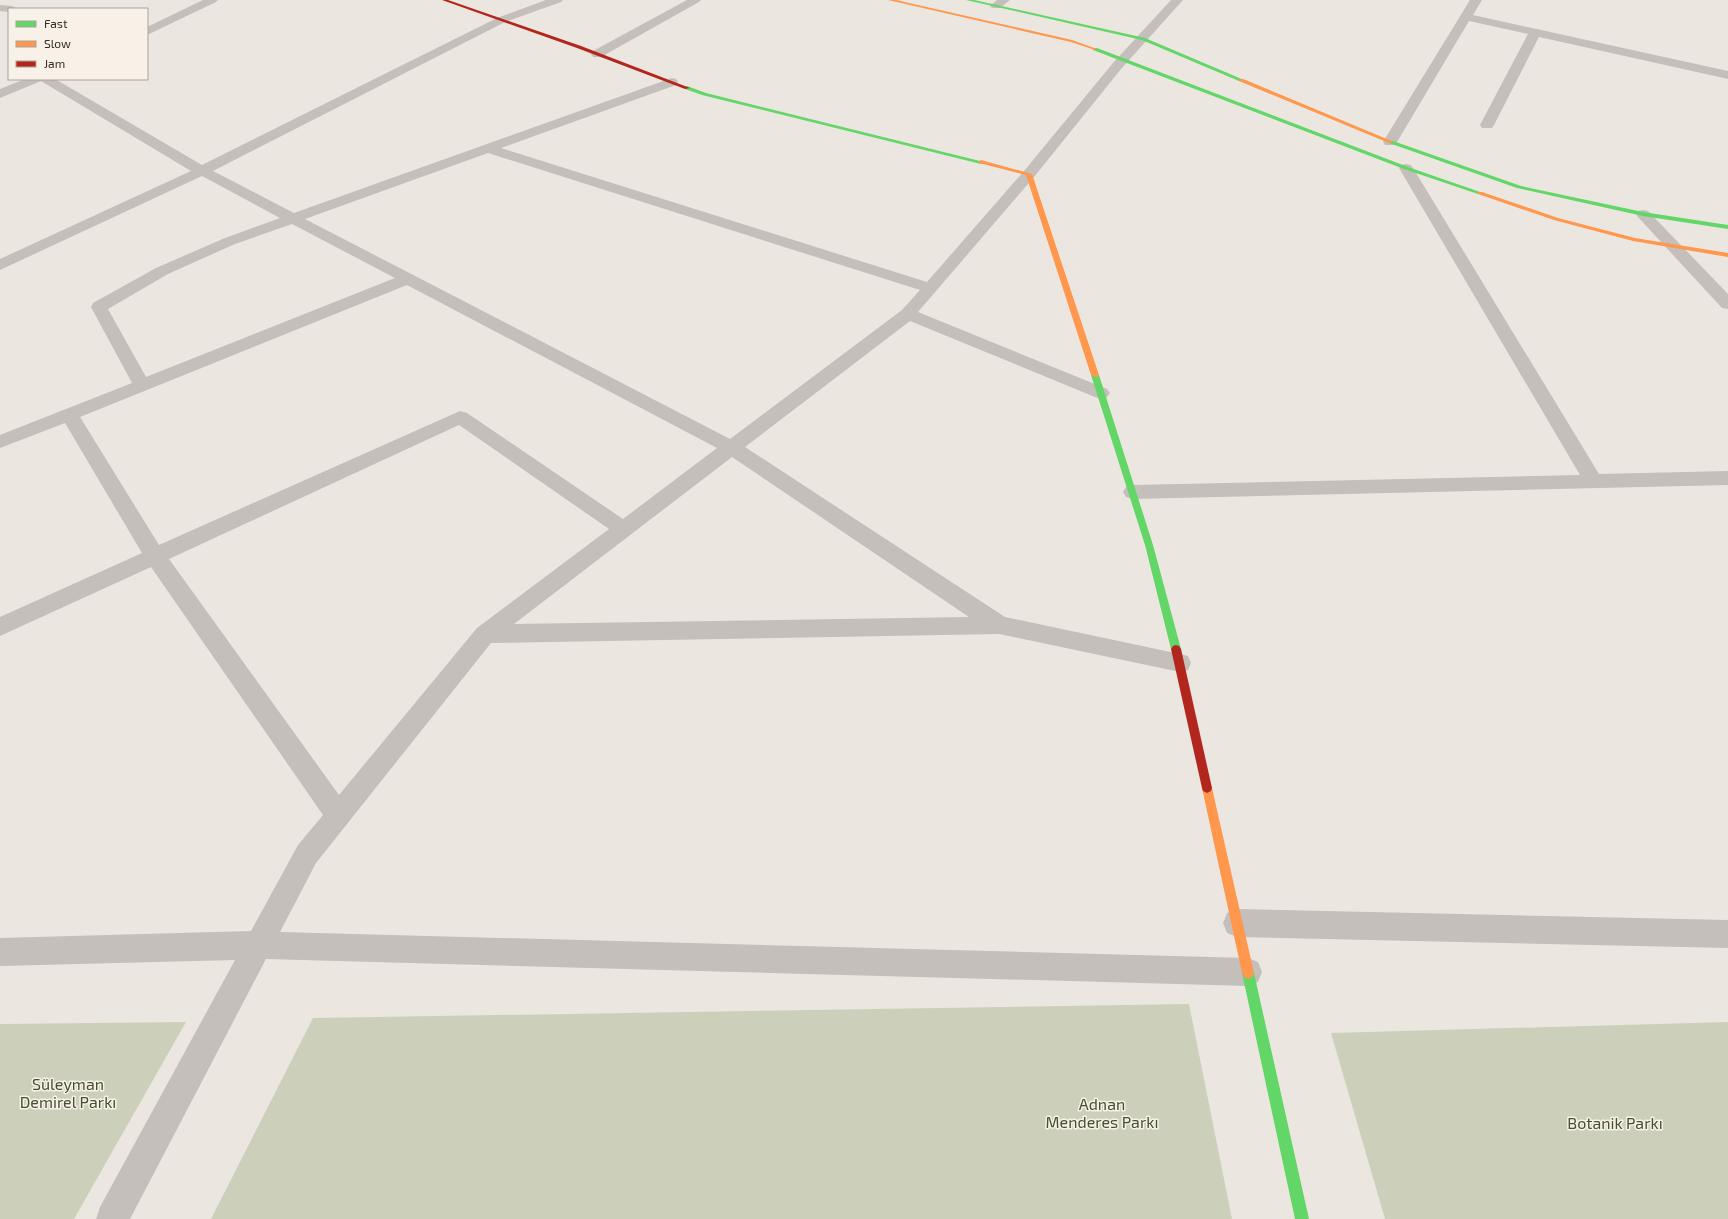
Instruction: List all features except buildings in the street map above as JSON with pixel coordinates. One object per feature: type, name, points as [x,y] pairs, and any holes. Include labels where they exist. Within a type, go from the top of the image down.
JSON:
[{"type":"street","points":[[148,31],[212,0]]},
{"type":"street","points":[[444,0],[597,54],[704,94],[1029,174]]},
{"type":"street","points":[[0,265],[202,171],[501,20],[556,0]]},
{"type":"street","points":[[597,54],[695,0]]},
{"type":"street","points":[[890,0],[1072,41],[1124,58],[1406,168],[1556,219],[1635,240],[1728,255]]},
{"type":"street","points":[[968,0],[1000,3],[1143,39],[1180,56],[1390,142],[1519,187],[1643,214],[1728,227]]},
{"type":"street","points":[[112,1219],[257,945],[307,854],[485,634],[908,314],[1029,174],[1124,58],[1178,0]]},
{"type":"street","points":[[1390,142],[1476,0]]},
{"type":"street","points":[[1466,17],[1728,75]]},
{"type":"street","points":[[148,22],[163,24]]},
{"type":"street","points":[[1487,125],[1535,32]]},
{"type":"street","points":[[0,94],[34,80]]},
{"type":"street","points":[[48,80],[202,171],[732,448],[999,625]]},
{"type":"street","points":[[142,385],[99,307],[162,271],[230,241],[672,82]]},
{"type":"street","points":[[489,148],[929,288]]},
{"type":"street","points":[[1406,168],[1594,482]]},
{"type":"street","points":[[1029,174],[1134,492],[1166,602],[1302,1219]]},
{"type":"street","points":[[1643,214],[1728,304]]},
{"type":"street","points":[[0,442],[408,279]]},
{"type":"street","points":[[908,314],[1101,393]]},
{"type":"street","points":[[70,414],[155,556],[338,815]]},
{"type":"street","points":[[0,627],[460,417],[623,529]]},
{"type":"street","points":[[1134,492],[1728,478]]},
{"type":"street","points":[[485,634],[999,625],[1180,663]]},
{"type":"street","points":[[1237,923],[1728,934]]},
{"type":"street","points":[[0,952],[257,945],[1248,972]]},
{"type":"green space","name":"Adnan Menderes Parkı","points":[[1189,1004],[1232,1219],[211,1219],[313,1018]]},
{"type":"green space","name":"Süleyman Demirel Parkı","points":[[186,1022],[74,1219],[0,1219],[0,1024]]},
{"type":"green space","name":"Botanik Parkı","points":[[1728,1022],[1728,1219],[1385,1219],[1331,1033]]},
{"type":"traffic: fast","points":[[968,0],[1143,39],[1241,80]]},
{"type":"traffic: fast","points":[[1095,49],[1406,168],[1480,193]]},
{"type":"traffic: fast","points":[[687,88],[704,94],[981,162]]},
{"type":"traffic: fast","points":[[1391,142],[1519,187],[1643,214],[1728,227]]},
{"type":"traffic: fast","points":[[1095,375],[1149,545],[1176,649]]},
{"type":"traffic: fast","points":[[1248,973],[1302,1219]]},
{"type":"traffic: slow","points":[[890,0],[1072,41],[1095,49]]},
{"type":"traffic: slow","points":[[1241,80],[1391,142]]},
{"type":"traffic: slow","points":[[981,162],[1029,174],[1095,375]]},
{"type":"traffic: slow","points":[[1480,193],[1556,219],[1635,240],[1728,255]]},
{"type":"traffic: slow","points":[[1207,788],[1248,973]]},
{"type":"traffic: jam","points":[[444,0],[579,47],[687,88]]},
{"type":"traffic: jam","points":[[1176,649],[1207,788]]}]
